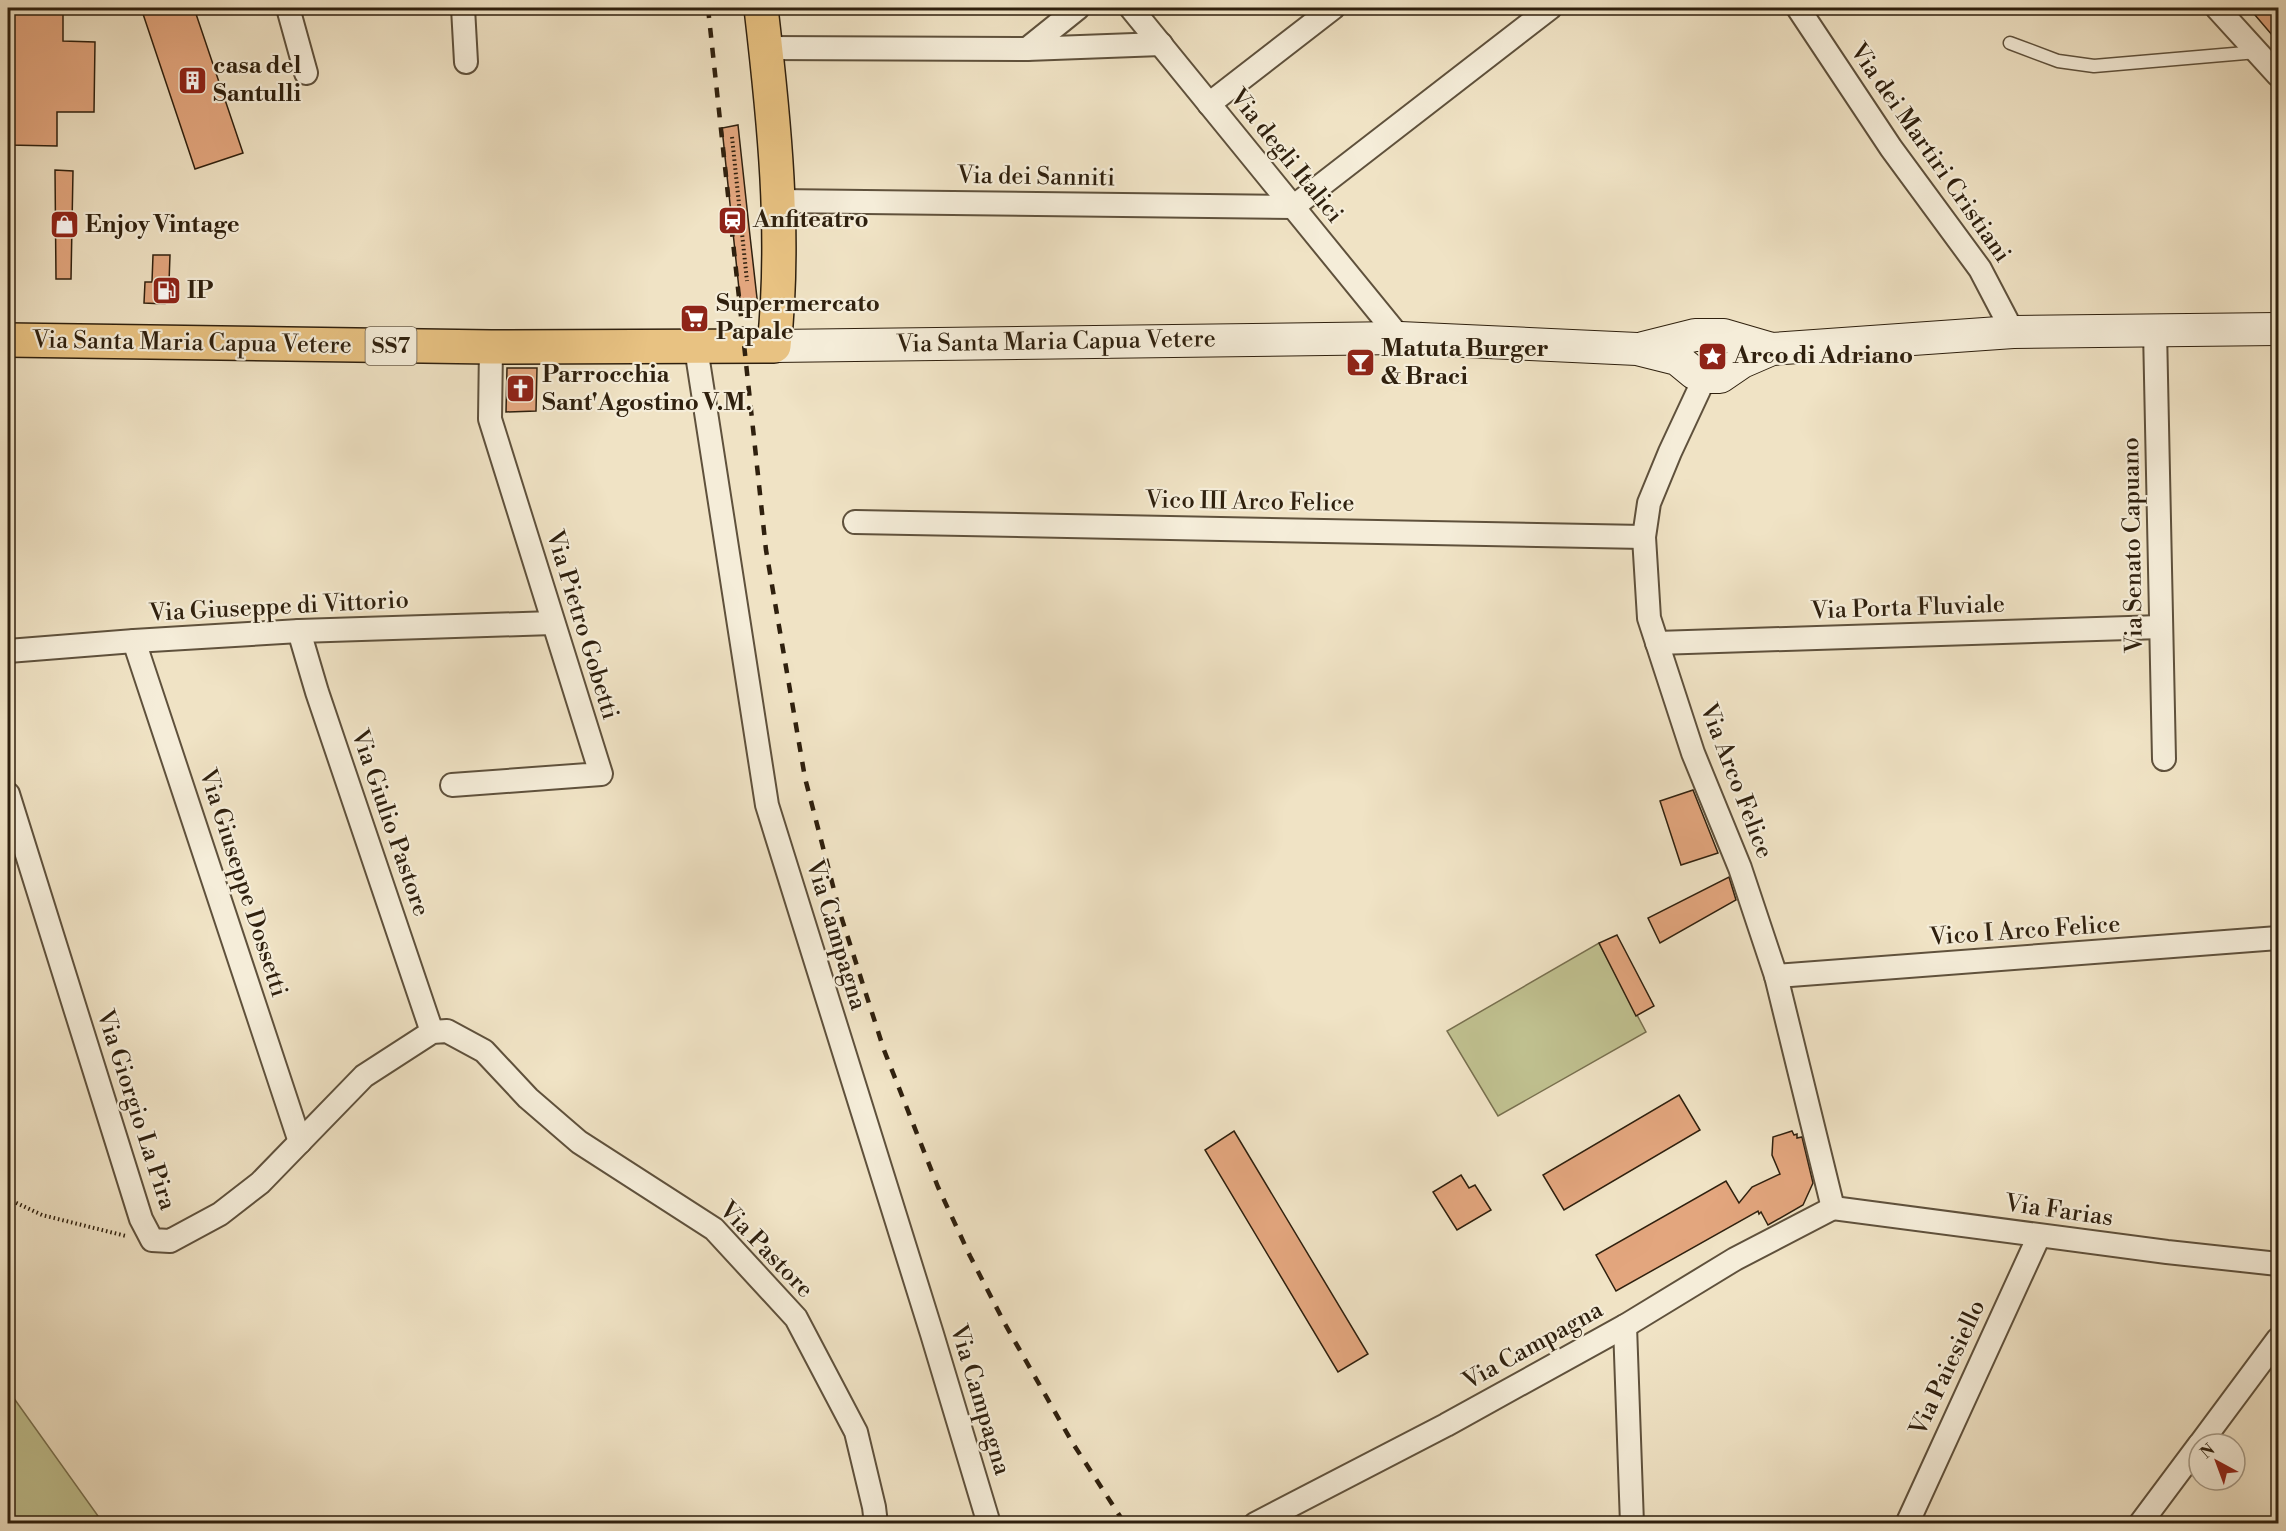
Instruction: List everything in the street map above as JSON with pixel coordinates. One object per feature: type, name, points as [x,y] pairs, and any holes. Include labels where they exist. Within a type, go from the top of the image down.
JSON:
[{"type":"main road","points":[[761,8],[778,201],[779,300],[774,346]]},
{"type":"main road","name":"SS7","points":[[1636,349],[1677,359],[1694,373],[1705,378],[1719,377],[1742,362],[1772,349],[2013,332],[2278,329]]},
{"type":"main road","name":"SS7","points":[[1636,349],[1695,335],[1724,335],[1772,349]]},
{"type":"main road","name":"Via Santa Maria Capua Vetere","points":[[8,340],[696,348],[1400,338],[1636,349]]},
{"type":"street","points":[[288,8],[306,73]]},
{"type":"street","points":[[463,8],[466,62]]},
{"type":"street","points":[[1027,49],[1078,8]]},
{"type":"street","name":"Via degli Italici","points":[[1131,8],[1400,338]]},
{"type":"street","points":[[1209,104],[1333,8]]},
{"type":"street","points":[[1293,207],[1550,8]]},
{"type":"street","name":"Via dei Martiri Cristiani","points":[[1798,8],[1891,148],[1980,269],[2013,332]]},
{"type":"street","points":[[2217,8],[2278,75]]},
{"type":"street","points":[[765,48],[1027,49],[1161,44]]},
{"type":"street","name":"Via dei Sanniti","points":[[778,201],[1293,207]]},
{"type":"street","name":"Via Senato Capuano","points":[[2155,330],[2164,759]]},
{"type":"street","name":"Via Pietro Gobetti","points":[[452,785],[601,774],[490,419],[491,347]]},
{"type":"street","name":"Via Campagna","points":[[696,348],[767,805],[989,1524]]},
{"type":"street","name":"Via Arco Felice","points":[[1705,378],[1649,503],[1644,537],[1649,618],[1694,753],[1740,868],[1776,976],[1833,1209]]},
{"type":"street","name":"Vico III Arco Felice","points":[[855,522],[1644,537]]},
{"type":"street","name":"Via Giuseppe di Vittorio","points":[[8,651],[300,631],[553,623]]},
{"type":"street","name":"Via Porta Fluviale","points":[[1658,643],[2161,627]]},
{"type":"street","name":"Via Giulio Pastore","points":[[300,631],[321,703],[432,1032]]},
{"type":"street","name":"Via Giuseppe Dossetti","points":[[134,641],[300,1142]]},
{"type":"street","name":"Via Giorgio La Pira","points":[[8,794],[141,1219],[152,1240],[170,1241],[220,1214],[260,1183],[364,1076],[432,1032]]},
{"type":"street","name":"Vico I Arco Felice","points":[[1776,976],[2278,938]]},
{"type":"street","name":"Via Pastore","points":[[432,1032],[447,1031],[484,1051],[528,1098],[579,1142],[714,1229],[796,1318],[856,1432],[876,1524]]},
{"type":"street","name":"Via Campagna","points":[[1255,1524],[1446,1425],[1624,1326],[1735,1259],[1833,1209]]},
{"type":"street","name":"Via Farias","points":[[1833,1209],[2278,1264]]},
{"type":"street","name":"Via Paiesiello","points":[[1907,1524],[2039,1236]]},
{"type":"street","points":[[1624,1326],[1632,1524]]},
{"type":"street","points":[[2210,1432],[2278,1339]]},
{"type":"street","points":[[2140,1524],[2187,1462]]},
{"type":"lane","points":[[2010,43],[2058,61],[2094,66],[2257,52]]},
{"type":"path","points":[[732,137],[747,281]]},
{"type":"path","points":[[742,228],[749,227]]},
{"type":"path","points":[[8,1199],[42,1215],[117,1235],[152,1240]]},
{"type":"green space","points":[[1599,943],[1646,1032],[1498,1116],[1447,1031]]},
{"type":"green space","points":[[8,1390],[103,1523],[8,1523]]},
{"type":"building","points":[[8,8],[63,8],[63,41],[95,42],[94,112],[57,112],[57,146],[8,145]]},
{"type":"building","name":"casa del Santulli","points":[[141,8],[194,8],[243,153],[195,169]]},
{"type":"building","points":[[2249,8],[2278,8],[2278,42]]},
{"type":"building","points":[[738,125],[758,307],[741,308],[722,128]]},
{"type":"building","name":"Enjoy Vintage","points":[[55,170],[73,171],[71,279],[56,279]]},
{"type":"building","points":[[153,255],[170,255],[169,283],[166,283],[165,304],[144,303],[145,282],[152,282]]},
{"type":"building","name":"Parrocchia Sant'Agostino V.M.","points":[[507,368],[537,368],[536,411],[506,412]]},
{"type":"building","points":[[1693,790],[1718,853],[1681,865],[1660,801]]},
{"type":"building","points":[[1729,877],[1736,900],[1660,943],[1648,918]]},
{"type":"building","points":[[1617,935],[1654,1006],[1636,1016],[1599,943]]},
{"type":"building","points":[[1679,1095],[1700,1130],[1564,1210],[1543,1175]]},
{"type":"building","points":[[1234,1131],[1368,1354],[1338,1372],[1205,1150]]},
{"type":"building","points":[[1792,1131],[1794,1135],[1797,1134],[1797,1138],[1802,1137],[1813,1183],[1803,1205],[1768,1225],[1761,1212],[1759,1214],[1758,1211],[1616,1291],[1596,1255],[1726,1181],[1739,1203],[1752,1187],[1780,1174],[1772,1155],[1773,1137]]},
{"type":"building","points":[[1461,1175],[1469,1188],[1475,1185],[1491,1210],[1457,1230],[1433,1192]]},
{"type":"railway","points":[[708,8],[766,550],[805,778],[840,913],[884,1050],[938,1187],[970,1256],[1005,1324],[1072,1442],[1125,1524]]},
{"type":"place","name":"casa del Santulli","points":[[192,80]]},
{"type":"place","name":"Anfiteatro","points":[[732,220]]},
{"type":"place","name":"Enjoy Vintage","points":[[64,225]]},
{"type":"place","name":"IP","points":[[166,291]]},
{"type":"place","name":"Supermercato Papale","points":[[695,318]]},
{"type":"place","name":"Arco di Adriano","points":[[1712,356]]},
{"type":"place","name":"Matuta Burger & Braci","points":[[1360,363]]},
{"type":"place","name":"Parrocchia Sant'Agostino V.M.","points":[[521,389]]}]
